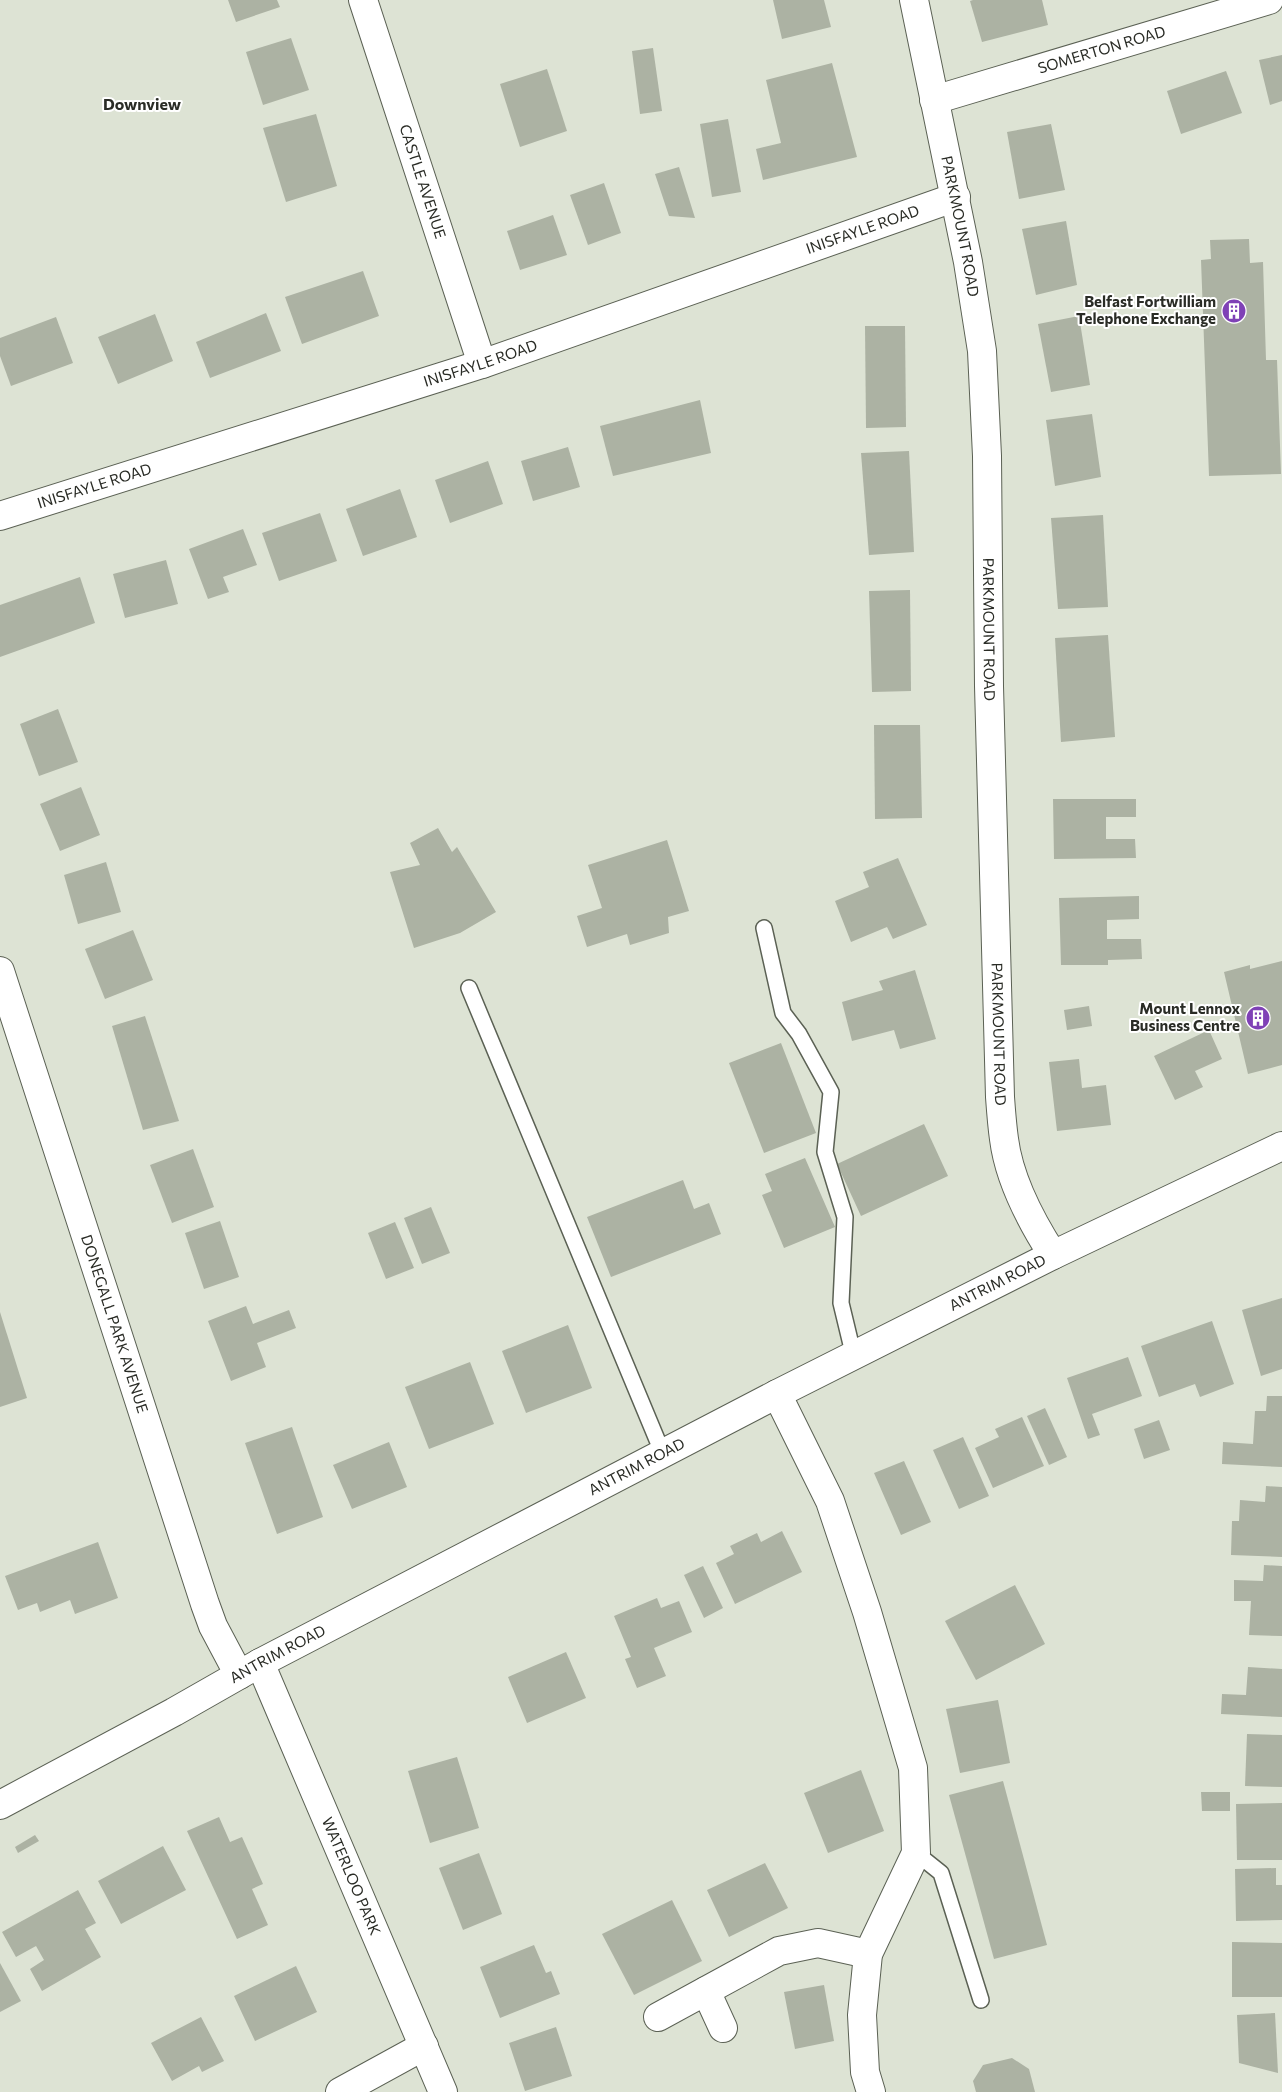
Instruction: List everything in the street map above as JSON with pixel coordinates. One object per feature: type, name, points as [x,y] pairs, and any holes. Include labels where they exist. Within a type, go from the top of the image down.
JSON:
[{"type":"street","name":"CASTLE AVENUE","points":[[363,0],[482,364]]},
{"type":"street","name":"PARKMOUNT ROAD","points":[[914,0],[956,197],[982,351],[987,456],[989,686],[1000,1097],[1004,1141],[1018,1188],[1035,1227],[1053,1255]]},
{"type":"street","name":"SOMERTON ROAD","points":[[934,100],[1269,0]]},
{"type":"street","name":"INISFAYLE ROAD","points":[[0,516],[482,364],[956,197]]},
{"type":"street","name":"DONEGALL PARK AVENUE","points":[[0,971],[205,1604],[214,1626],[249,1669]]},
{"type":"street","name":"ANTRIM ROAD","points":[[0,1805],[249,1669],[777,1394],[1053,1255],[1282,1146]]},
{"type":"street","points":[[777,1394],[830,1501],[867,1612],[913,1768],[916,1853],[868,1954],[862,2015],[866,2072],[871,2092]]},
{"type":"street","name":"WATERLOO PARK","points":[[249,1669],[424,2046],[443,2092]]},
{"type":"street","points":[[658,2017],[778,1951],[818,1943],[868,1954]]},
{"type":"street","points":[[706,1991],[723,2028]]},
{"type":"street","points":[[340,2092],[424,2046]]},
{"type":"lane","points":[[764,928],[784,1013],[799,1034],[831,1092],[825,1152],[845,1217],[841,1303],[854,1356]]},
{"type":"lane","points":[[469,988],[663,1454]]},
{"type":"lane","points":[[916,1853],[941,1873],[981,2000]]},
{"type":"building","points":[[228,0],[277,0],[280,7],[236,22]]},
{"type":"building","points":[[773,0],[824,0],[831,27],[782,39]]},
{"type":"building","points":[[1042,0],[1048,25],[982,42],[970,1]]},
{"type":"building","points":[[291,38],[309,90],[263,105],[246,52]]},
{"type":"building","points":[[653,48],[662,111],[640,114],[632,51]]},
{"type":"building","points":[[1282,55],[1282,101],[1270,105],[1259,60]]},
{"type":"building","points":[[832,63],[857,157],[763,180],[756,149],[781,143],[766,80]]},
{"type":"building","points":[[547,69],[567,131],[520,147],[500,84]]},
{"type":"building","points":[[1226,71],[1242,113],[1181,134],[1167,91]]},
{"type":"building","points":[[316,114],[337,186],[286,202],[263,128]]},
{"type":"building","points":[[728,119],[741,192],[712,197],[700,124]]},
{"type":"building","points":[[1051,124],[1065,190],[1019,199],[1007,132]]},
{"type":"building","points":[[679,167],[695,218],[669,216],[655,174]]},
{"type":"building","points":[[604,183],[621,233],[588,245],[570,195]]},
{"type":"building","points":[[553,215],[567,255],[520,270],[507,231]]},
{"type":"building","points":[[1066,221],[1077,285],[1036,295],[1022,229]]},
{"type":"building","name":"Belfast Fortwilliam Telephone Exchange","points":[[1249,239],[1250,263],[1263,262],[1266,360],[1277,360],[1281,474],[1209,476],[1201,260],[1211,259],[1210,240]]},
{"type":"building","points":[[363,271],[379,316],[302,344],[285,297]]},
{"type":"building","points":[[266,313],[281,351],[210,378],[196,342]]},
{"type":"building","points":[[155,314],[173,361],[118,384],[98,337]]},
{"type":"building","points":[[1079,316],[1090,385],[1051,392],[1038,324]]},
{"type":"building","points":[[56,317],[73,363],[11,386],[0,356],[0,338]]},
{"type":"building","points":[[865,326],[905,326],[906,427],[866,428]]},
{"type":"building","points":[[700,400],[711,453],[613,476],[600,426]]},
{"type":"building","points":[[1092,414],[1101,477],[1055,486],[1046,420]]},
{"type":"building","points":[[568,447],[580,487],[533,501],[521,461]]},
{"type":"building","points":[[909,451],[914,552],[869,555],[861,453]]},
{"type":"building","points":[[488,461],[503,504],[450,523],[435,480]]},
{"type":"building","points":[[400,489],[417,537],[363,556],[346,509]]},
{"type":"building","points":[[320,513],[337,561],[279,581],[262,533]]},
{"type":"building","points":[[1103,515],[1108,607],[1058,609],[1051,518]]},
{"type":"building","points":[[243,529],[257,565],[223,577],[229,592],[208,599],[189,549]]},
{"type":"building","points":[[166,560],[178,604],[125,618],[113,574]]},
{"type":"building","points":[[80,577],[95,623],[0,657],[0,605]]},
{"type":"building","points":[[910,590],[911,691],[872,692],[869,591]]},
{"type":"building","points":[[1108,635],[1115,737],[1061,742],[1055,638]]},
{"type":"building","points":[[58,709],[78,762],[39,776],[20,724]]},
{"type":"building","points":[[874,725],[920,725],[922,818],[875,819]]},
{"type":"building","points":[[81,787],[100,835],[60,851],[40,804]]},
{"type":"building","points":[[1053,799],[1136,799],[1136,817],[1106,817],[1106,839],[1135,839],[1136,858],[1054,859]]},
{"type":"building","points":[[438,828],[452,852],[457,847],[496,912],[460,933],[414,948],[390,872],[420,865],[410,843]]},
{"type":"building","points":[[667,840],[689,911],[668,917],[669,933],[630,945],[627,934],[587,947],[577,916],[602,908],[588,865]]},
{"type":"building","points":[[898,858],[927,925],[893,939],[887,927],[851,942],[835,901],[869,887],[863,872]]},
{"type":"building","points":[[106,862],[121,912],[78,924],[64,875]]},
{"type":"building","points":[[1139,896],[1139,919],[1107,920],[1107,939],[1141,939],[1142,959],[1108,960],[1108,965],[1061,965],[1059,898]]},
{"type":"building","points":[[133,930],[153,980],[105,999],[85,949]]},
{"type":"building","name":"Mount Lennox Business Centre","points":[[1282,961],[1282,1065],[1248,1074],[1224,972],[1250,965],[1250,969]]},
{"type":"building","points":[[915,970],[936,1039],[900,1049],[894,1030],[852,1041],[842,1002],[883,990],[879,981]]},
{"type":"building","points":[[1089,1006],[1092,1026],[1067,1030],[1064,1010]]},
{"type":"building","points":[[145,1016],[179,1121],[143,1130],[112,1026]]},
{"type":"building","points":[[1209,1030],[1222,1059],[1195,1071],[1203,1087],[1175,1100],[1154,1056]]},
{"type":"building","points":[[781,1043],[816,1133],[764,1153],[729,1063]]},
{"type":"building","points":[[1079,1059],[1082,1088],[1106,1085],[1111,1125],[1057,1131],[1049,1062]]},
{"type":"building","points":[[924,1124],[948,1176],[861,1216],[837,1164]]},
{"type":"building","points":[[193,1149],[214,1207],[172,1223],[150,1165]]},
{"type":"building","points":[[805,1158],[835,1227],[784,1248],[762,1195],[772,1191],[765,1174]]},
{"type":"building","points":[[683,1180],[694,1209],[709,1203],[721,1234],[611,1277],[587,1217]]},
{"type":"building","points":[[431,1207],[450,1253],[422,1264],[404,1218]]},
{"type":"building","points":[[220,1221],[239,1277],[204,1289],[185,1233]]},
{"type":"building","points":[[395,1222],[414,1268],[386,1279],[368,1233]]},
{"type":"building","points":[[1282,1298],[1282,1369],[1261,1376],[1242,1310]]},
{"type":"building","points":[[246,1306],[253,1324],[289,1310],[296,1328],[257,1343],[266,1367],[231,1381],[208,1321]]},
{"type":"building","points":[[0,1312],[27,1398],[0,1407]]},
{"type":"building","points":[[1212,1321],[1234,1384],[1200,1397],[1195,1384],[1159,1397],[1141,1346]]},
{"type":"building","points":[[568,1325],[592,1388],[526,1413],[502,1351]]},
{"type":"building","points":[[1128,1357],[1142,1396],[1092,1414],[1100,1435],[1088,1439],[1067,1378]]},
{"type":"building","points":[[470,1362],[494,1424],[429,1449],[405,1387]]},
{"type":"building","points":[[1267,1396],[1282,1396],[1282,1467],[1222,1464],[1223,1442],[1253,1444],[1255,1411],[1266,1411]]},
{"type":"building","points":[[1045,1408],[1067,1457],[1049,1465],[1027,1416]]},
{"type":"building","points":[[1022,1417],[1044,1466],[993,1488],[975,1448],[999,1437],[995,1429]]},
{"type":"building","points":[[1159,1420],[1170,1450],[1144,1459],[1134,1429]]},
{"type":"building","points":[[292,1427],[323,1517],[277,1534],[245,1443]]},
{"type":"building","points":[[963,1437],[989,1496],[959,1509],[933,1450]]},
{"type":"building","points":[[389,1442],[407,1487],[352,1509],[333,1465]]},
{"type":"building","points":[[904,1461],[931,1522],[901,1535],[874,1473]]},
{"type":"building","points":[[1266,1486],[1282,1487],[1282,1557],[1231,1555],[1232,1521],[1239,1521],[1240,1500],[1265,1502]]},
{"type":"building","points":[[782,1531],[802,1572],[735,1604],[716,1563],[734,1554],[730,1546],[757,1533],[761,1542]]},
{"type":"building","points":[[98,1542],[118,1598],[75,1614],[70,1600],[40,1612],[37,1603],[18,1610],[5,1576]]},
{"type":"building","points":[[1264,1565],[1282,1566],[1282,1636],[1249,1635],[1251,1601],[1234,1601],[1234,1580],[1263,1581]]},
{"type":"building","points":[[703,1566],[723,1608],[704,1618],[684,1575]]},
{"type":"building","points":[[1015,1585],[1045,1644],[976,1680],[945,1621]]},
{"type":"building","points":[[657,1598],[661,1608],[679,1601],[692,1632],[654,1648],[666,1676],[637,1688],[625,1659],[631,1657],[614,1616]]},
{"type":"building","points":[[566,1652],[586,1698],[527,1723],[508,1677]]},
{"type":"building","points":[[1248,1667],[1282,1669],[1282,1717],[1221,1714],[1222,1694],[1246,1695]]},
{"type":"building","points":[[998,1700],[1010,1763],[960,1773],[946,1709]]},
{"type":"building","points":[[1247,1734],[1282,1735],[1282,1787],[1245,1786]]},
{"type":"building","points":[[457,1757],[479,1828],[430,1843],[408,1771]]},
{"type":"building","points":[[861,1770],[884,1831],[828,1853],[804,1793]]},
{"type":"building","points":[[1003,1781],[1047,1945],[994,1959],[949,1795]]},
{"type":"building","points":[[1201,1792],[1230,1792],[1230,1811],[1202,1811]]},
{"type":"building","points":[[1282,1803],[1282,1860],[1237,1860],[1236,1804]]},
{"type":"building","points":[[219,1817],[230,1842],[242,1837],[263,1884],[252,1889],[268,1925],[237,1939],[187,1831]]},
{"type":"building","points":[[35,1835],[39,1841],[18,1853],[15,1847]]},
{"type":"building","points":[[163,1846],[186,1890],[121,1924],[98,1881]]},
{"type":"building","points":[[479,1853],[502,1914],[463,1930],[439,1868]]},
{"type":"building","points":[[765,1863],[788,1908],[729,1937],[707,1890]]},
{"type":"building","points":[[1276,1868],[1276,1885],[1282,1885],[1282,1920],[1236,1921],[1235,1869]]},
{"type":"building","points":[[78,1890],[96,1923],[85,1929],[101,1957],[42,1991],[30,1969],[44,1960],[36,1946],[16,1957],[2,1932]]},
{"type":"building","points":[[672,1900],[702,1961],[634,1995],[602,1934]]},
{"type":"building","points":[[1232,1942],[1282,1943],[1282,1997],[1232,1997]]},
{"type":"building","points":[[534,1945],[546,1973],[551,1971],[560,1994],[500,2018],[480,1967]]},
{"type":"building","points":[[0,1963],[21,2001],[0,2012]]},
{"type":"building","points":[[296,1966],[317,2012],[255,2041],[234,1996]]},
{"type":"building","points":[[824,1985],[834,2041],[795,2049],[784,1992]]},
{"type":"building","points":[[1275,2013],[1278,2073],[1239,2063],[1237,2015]]},
{"type":"building","points":[[201,2017],[224,2061],[202,2072],[199,2066],[172,2081],[151,2043]]},
{"type":"building","points":[[556,2027],[572,2076],[525,2091],[509,2043]]},
{"type":"building","points":[[1012,2058],[1029,2069],[1035,2092],[976,2092],[973,2081],[983,2065]]},
{"type":"place","name":"Belfast Fortwilliam Telephone Exchange","points":[[1234,311]]},
{"type":"place","name":"Mount Lennox Business Centre","points":[[1258,1018]]},
{"type":"district","name":"Downview","points":[[142,104]]}]
